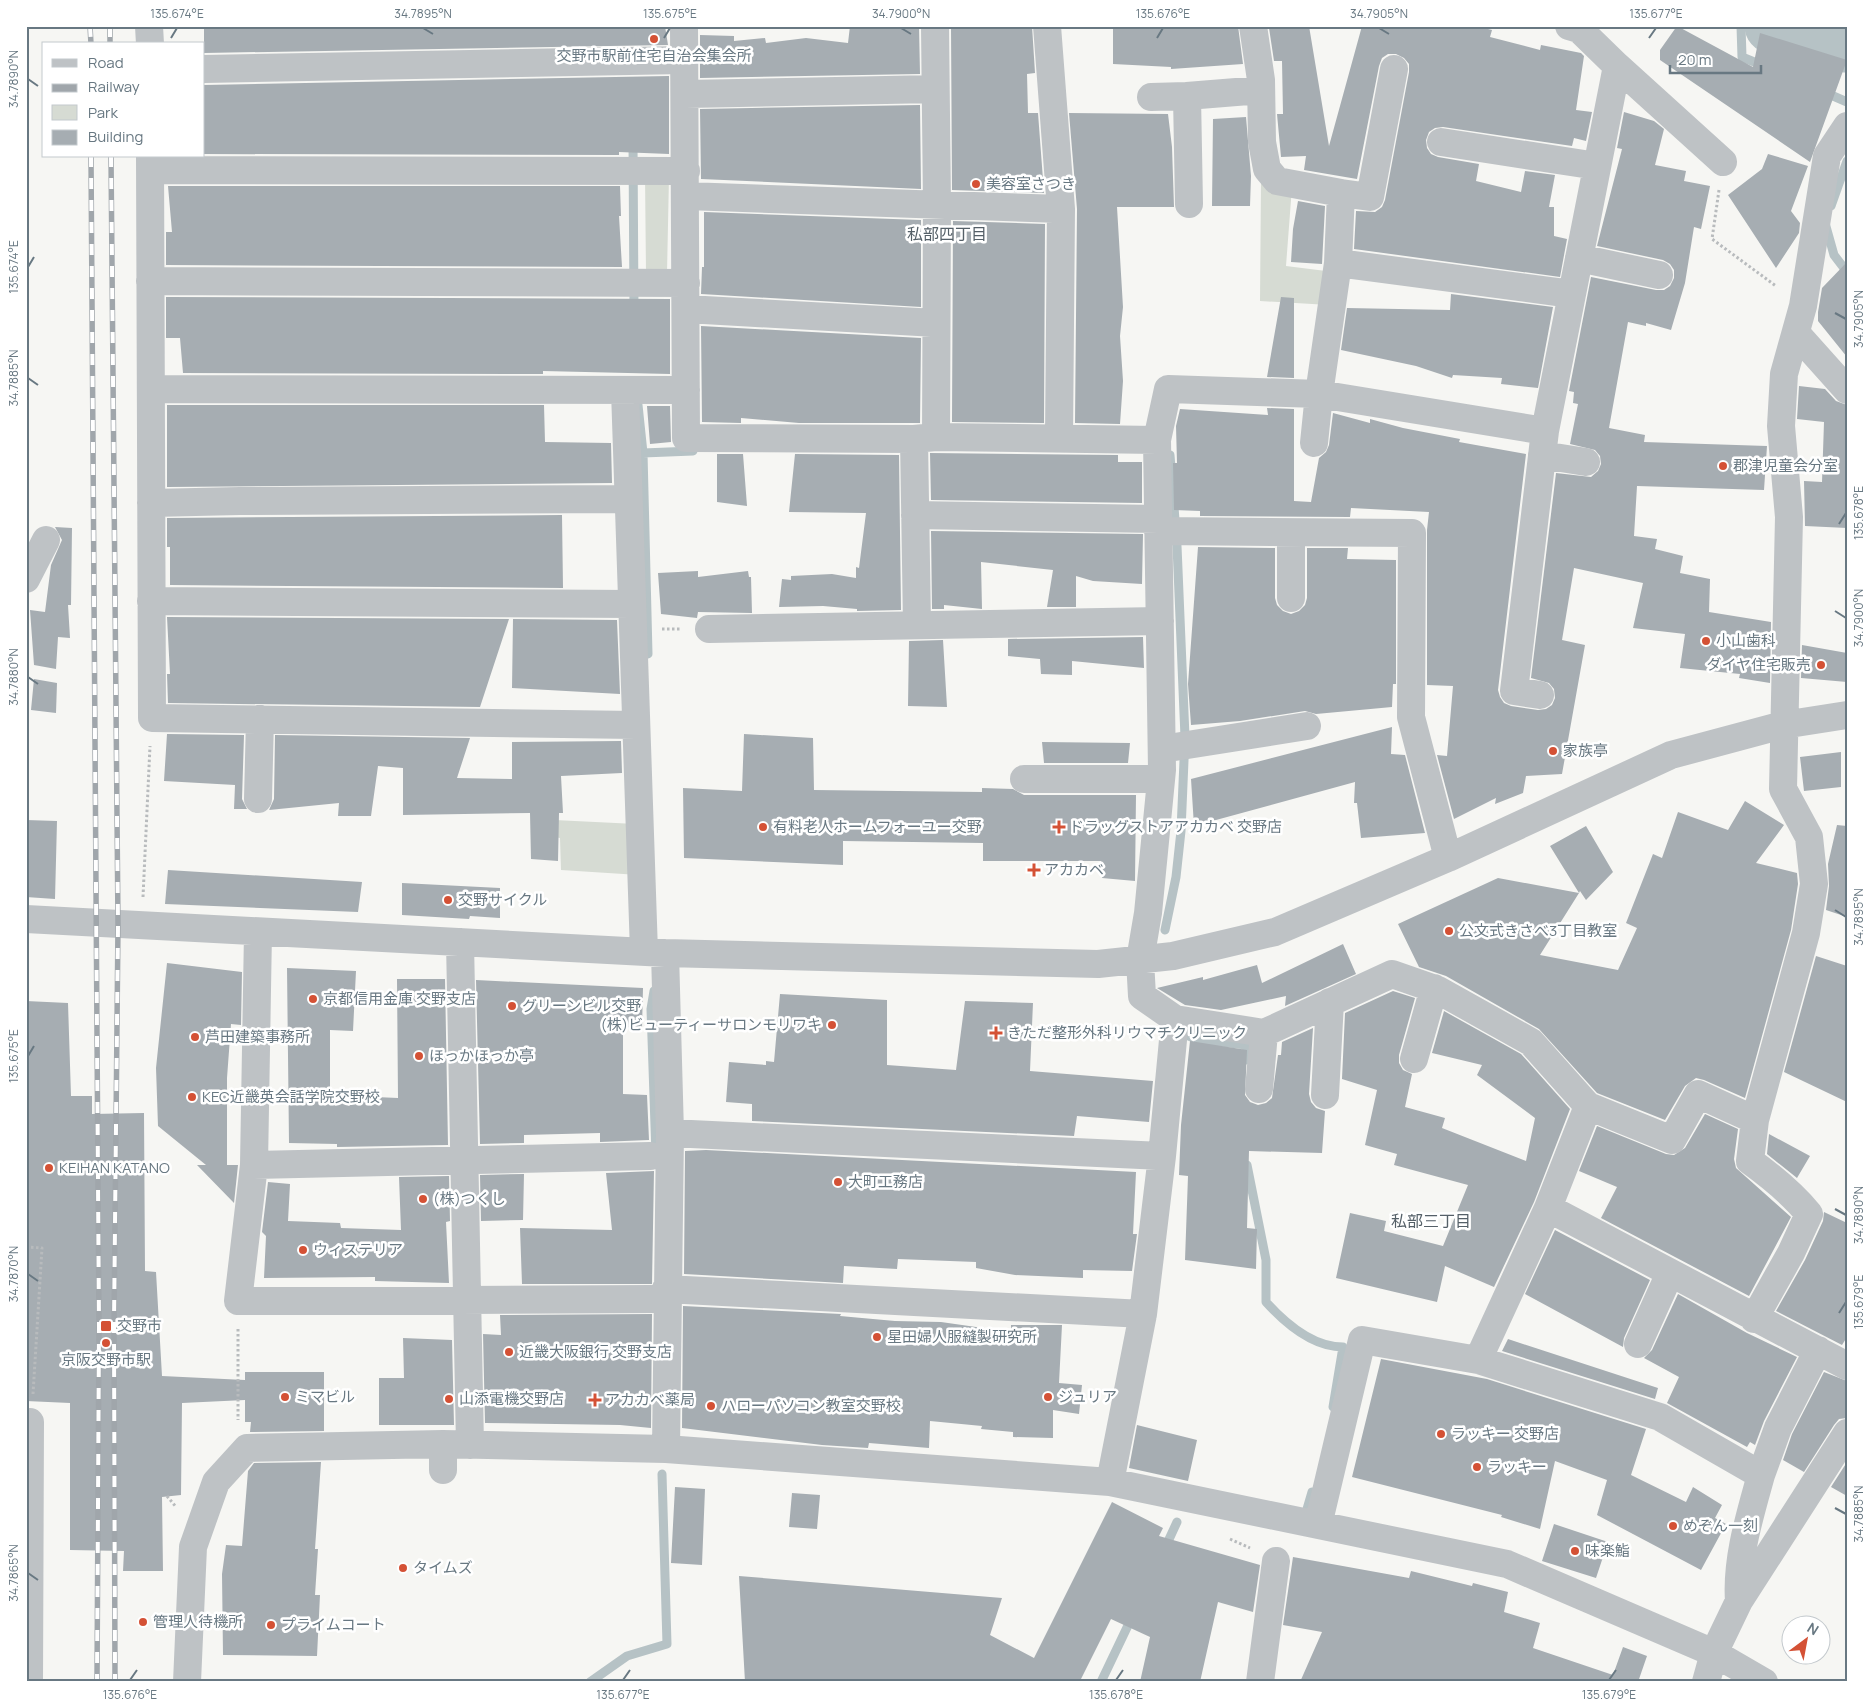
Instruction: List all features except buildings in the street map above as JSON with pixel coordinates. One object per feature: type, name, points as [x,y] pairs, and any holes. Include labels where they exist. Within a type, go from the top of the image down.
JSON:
[{"type":"street","points":[[150,26],[150,42]]},
{"type":"street","points":[[684,26],[683,60],[686,94],[686,438],[919,446],[1059,438],[1157,441]]},
{"type":"street","points":[[917,626],[915,515],[919,446],[936,324],[937,205],[934,26]]},
{"type":"street","points":[[1047,26],[1061,210],[1059,438]]},
{"type":"street","points":[[1253,26],[1261,90],[1262,142],[1267,169],[1277,181],[1370,197],[1394,69]]},
{"type":"street","points":[[1570,26],[1579,29],[1723,162]]},
{"type":"street","points":[[205,69],[683,60]]},
{"type":"street","points":[[1540,695],[1514,691],[1543,443],[1617,66]]},
{"type":"street","points":[[686,94],[935,89]]},
{"type":"street","points":[[1151,97],[1261,90]]},
{"type":"street","points":[[1187,96],[1189,204]]},
{"type":"street","points":[[1754,1319],[1791,1253],[1809,1214],[1797,1199],[1750,1161],[1755,1120],[1806,933],[1814,884],[1809,837],[1783,789],[1789,517],[1780,426],[1784,374],[1804,306],[1827,156],[1847,126]]},
{"type":"street","points":[[1441,142],[1597,166]]},
{"type":"street","points":[[636,726],[152,718],[150,163],[645,170],[686,183],[937,205],[1061,210]]},
{"type":"street","points":[[1314,443],[1319,394],[1338,263],[1341,193]]},
{"type":"street","points":[[1579,258],[1658,275]]},
{"type":"street","points":[[1338,263],[1572,294]]},
{"type":"street","points":[[150,281],[647,284],[686,296],[936,324]]},
{"type":"street","points":[[1796,333],[1847,390]]},
{"type":"street","points":[[1586,462],[1543,443],[1319,394],[1168,389],[1157,441],[1163,749],[1148,913],[1140,960],[1142,996],[1174,1019],[1264,1033],[1392,974],[1434,988],[1532,1042],[1588,1106],[1672,1140],[1698,1094],[1755,1120]]},
{"type":"street","points":[[151,390],[686,390]]},
{"type":"street","points":[[626,391],[636,726],[670,1133],[659,1294],[666,1449]]},
{"type":"street","points":[[151,503],[240,500],[628,499]]},
{"type":"street","points":[[915,515],[1159,527],[1197,532],[1412,533],[1412,717],[1448,858]]},
{"type":"street","points":[[1291,533],[1291,598]]},
{"type":"street","points":[[26,579],[46,540]]},
{"type":"street","points":[[151,601],[632,604]]},
{"type":"street","points":[[709,629],[1160,621]]},
{"type":"street","points":[[26,919],[654,953],[1098,964],[1140,960],[1173,956],[1275,932],[1448,858],[1671,754],[1783,726],[1847,715]]},
{"type":"street","points":[[258,799],[260,720]]},
{"type":"street","points":[[1163,749],[1307,726]]},
{"type":"street","points":[[1024,780],[1161,779]]},
{"type":"street","points":[[258,932],[254,1165],[238,1300],[467,1299],[659,1294],[1143,1314]]},
{"type":"street","points":[[460,942],[470,1445]]},
{"type":"street","points":[[1414,1059],[1434,988]]},
{"type":"street","points":[[1325,1095],[1330,1002]]},
{"type":"street","points":[[1110,1482],[1143,1314],[1162,1156],[1174,1019]]},
{"type":"street","points":[[1259,1089],[1264,1033]]},
{"type":"street","points":[[1478,1360],[1548,1208],[1588,1106]]},
{"type":"street","points":[[670,1133],[1162,1156]]},
{"type":"street","points":[[254,1165],[650,1156]]},
{"type":"street","points":[[1548,1208],[1754,1319],[1776,1327],[1847,1366]]},
{"type":"street","points":[[1638,1344],[1670,1273]]},
{"type":"street","points":[[1318,1525],[1362,1340],[1478,1360],[1660,1417],[1761,1475]]},
{"type":"street","points":[[1739,1601],[1738,1581],[1751,1509],[1761,1475],[1778,1428],[1818,1350]]},
{"type":"street","points":[[29,1682],[32,1411]]},
{"type":"street","points":[[1706,1682],[1714,1654],[1739,1601],[1847,1433]]},
{"type":"street","points":[[443,1444],[444,1470]]},
{"type":"street","points":[[187,1682],[193,1547],[216,1482],[247,1448],[366,1454],[443,1444],[666,1449],[1110,1482],[1182,1495],[1507,1564],[1714,1654],[1764,1682]]},
{"type":"street","points":[[1260,1682],[1276,1561]]},
{"type":"path","points":[[1723,162],[1712,239],[1804,306]]},
{"type":"path","points":[[660,636],[660,629],[709,629]]},
{"type":"path","points":[[142,925],[152,718]]},
{"type":"path","points":[[26,1247],[42,1248],[32,1411]]},
{"type":"path","points":[[238,1300],[238,1426]]},
{"type":"green space","points":[[1792,26],[1847,26],[1847,40]]},
{"type":"green space","points":[[645,175],[669,177],[667,273],[646,273]]},
{"type":"green space","points":[[1261,181],[1292,187],[1286,266],[1334,272],[1329,305],[1260,301]]},
{"type":"green space","points":[[534,819],[636,824],[639,875],[561,870],[560,838],[533,834]]},
{"type":"waterway","points":[[1741,26],[1742,57],[1764,66]]},
{"type":"waterway","points":[[1772,26],[1847,45]]},
{"type":"waterway","points":[[1824,92],[1847,102]]},
{"type":"waterway","points":[[633,142],[634,309]]},
{"type":"waterway","points":[[1831,206],[1847,161]]},
{"type":"waterway","points":[[1825,223],[1834,255],[1847,272]]},
{"type":"waterway","points":[[638,405],[643,453],[648,654]]},
{"type":"waterway","points":[[643,453],[693,451]]},
{"type":"waterway","points":[[1165,930],[1176,877],[1181,831],[1185,737],[1177,546],[1170,455]]},
{"type":"waterway","points":[[654,991],[651,1009],[656,1155]]},
{"type":"waterway","points":[[1182,1033],[1196,1039],[1246,1045],[1246,1060]]},
{"type":"waterway","points":[[1247,1165],[1266,1260],[1266,1302],[1282,1318],[1310,1338],[1321,1343],[1343,1347],[1333,1407]]},
{"type":"waterway","points":[[590,1682],[627,1656],[667,1644],[662,1474]]},
{"type":"waterway","points":[[1307,1509],[1312,1492]]},
{"type":"waterway","points":[[1165,1548],[1177,1522]]},
{"type":"waterway","points":[[1101,1682],[1132,1617]]},
{"type":"railway","points":[[90,26],[91,42]]},
{"type":"railway","points":[[110,26],[110,42]]},
{"type":"railway","points":[[91,158],[99,1327],[97,1682]]},
{"type":"railway","points":[[111,158],[118,925],[114,1325],[115,1682]]},
{"type":"place","name":"交野市駅前住宅自治会集会所","points":[[654,39]]},
{"type":"place","name":"美容室さつき","points":[[976,184]]},
{"type":"place","name":"郡津児童会分室","points":[[1723,466]]},
{"type":"place","name":"小山歯科","points":[[1706,641]]},
{"type":"place","name":"ダイヤ住宅販売","points":[[1821,665]]},
{"type":"place","name":"家族亭","points":[[1553,751]]},
{"type":"place","name":"有料老人ホームフォーユー交野","points":[[763,827]]},
{"type":"place","name":"ドラッグストアアカカベ 交野店","points":[[1059,827]]},
{"type":"place","name":"アカカベ","points":[[1034,870]]},
{"type":"place","name":"交野サイクル","points":[[448,900]]},
{"type":"place","name":"公文式きさべ3丁目教室","points":[[1449,931]]},
{"type":"place","name":"京都信用金庫 交野支店","points":[[313,999]]},
{"type":"place","name":"グリーンビル交野","points":[[512,1006]]},
{"type":"place","name":"(株)ビューティーサロンモリワキ","points":[[832,1025]]},
{"type":"place","name":"きただ整形外科リウマチクリニック","points":[[996,1033]]},
{"type":"place","name":"芦田建築事務所","points":[[195,1037]]},
{"type":"place","name":"ほっかほっか亭","points":[[419,1056]]},
{"type":"place","name":"KEC近畿英会話学院交野校","points":[[192,1097]]},
{"type":"place","name":"KEIHAN KATANO","points":[[49,1168]]},
{"type":"place","name":"大町工務店","points":[[838,1182]]},
{"type":"place","name":"(株)つくし","points":[[423,1199]]},
{"type":"place","name":"ウィステリア","points":[[303,1250]]},
{"type":"place","name":"交野市","points":[[106,1326]]},
{"type":"place","name":"星田婦人服縫製研究所","points":[[877,1337]]},
{"type":"place","name":"京阪交野市駅","points":[[106,1343]]},
{"type":"place","name":"近畿大阪銀行 交野支店","points":[[509,1352]]},
{"type":"place","name":"ミマビル","points":[[285,1397]]},
{"type":"place","name":"ジュリア","points":[[1048,1397]]},
{"type":"place","name":"山添電機交野店","points":[[449,1399]]},
{"type":"place","name":"アカカベ薬局","points":[[595,1400]]},
{"type":"place","name":"ハローパソコン教室交野校","points":[[711,1406]]},
{"type":"place","name":"ラッキー 交野店","points":[[1441,1434]]},
{"type":"place","name":"ラッキー","points":[[1477,1467]]},
{"type":"place","name":"めぞん一刻","points":[[1673,1526]]},
{"type":"place","name":"味楽鮨","points":[[1575,1551]]},
{"type":"place","name":"タイムズ","points":[[403,1568]]},
{"type":"place","name":"管理人待機所","points":[[143,1622]]},
{"type":"place","name":"プライムコート","points":[[271,1625]]},
{"type":"district","name":"私部四丁目","points":[[947,234]]},
{"type":"district","name":"私部三丁目","points":[[1431,1221]]}]
